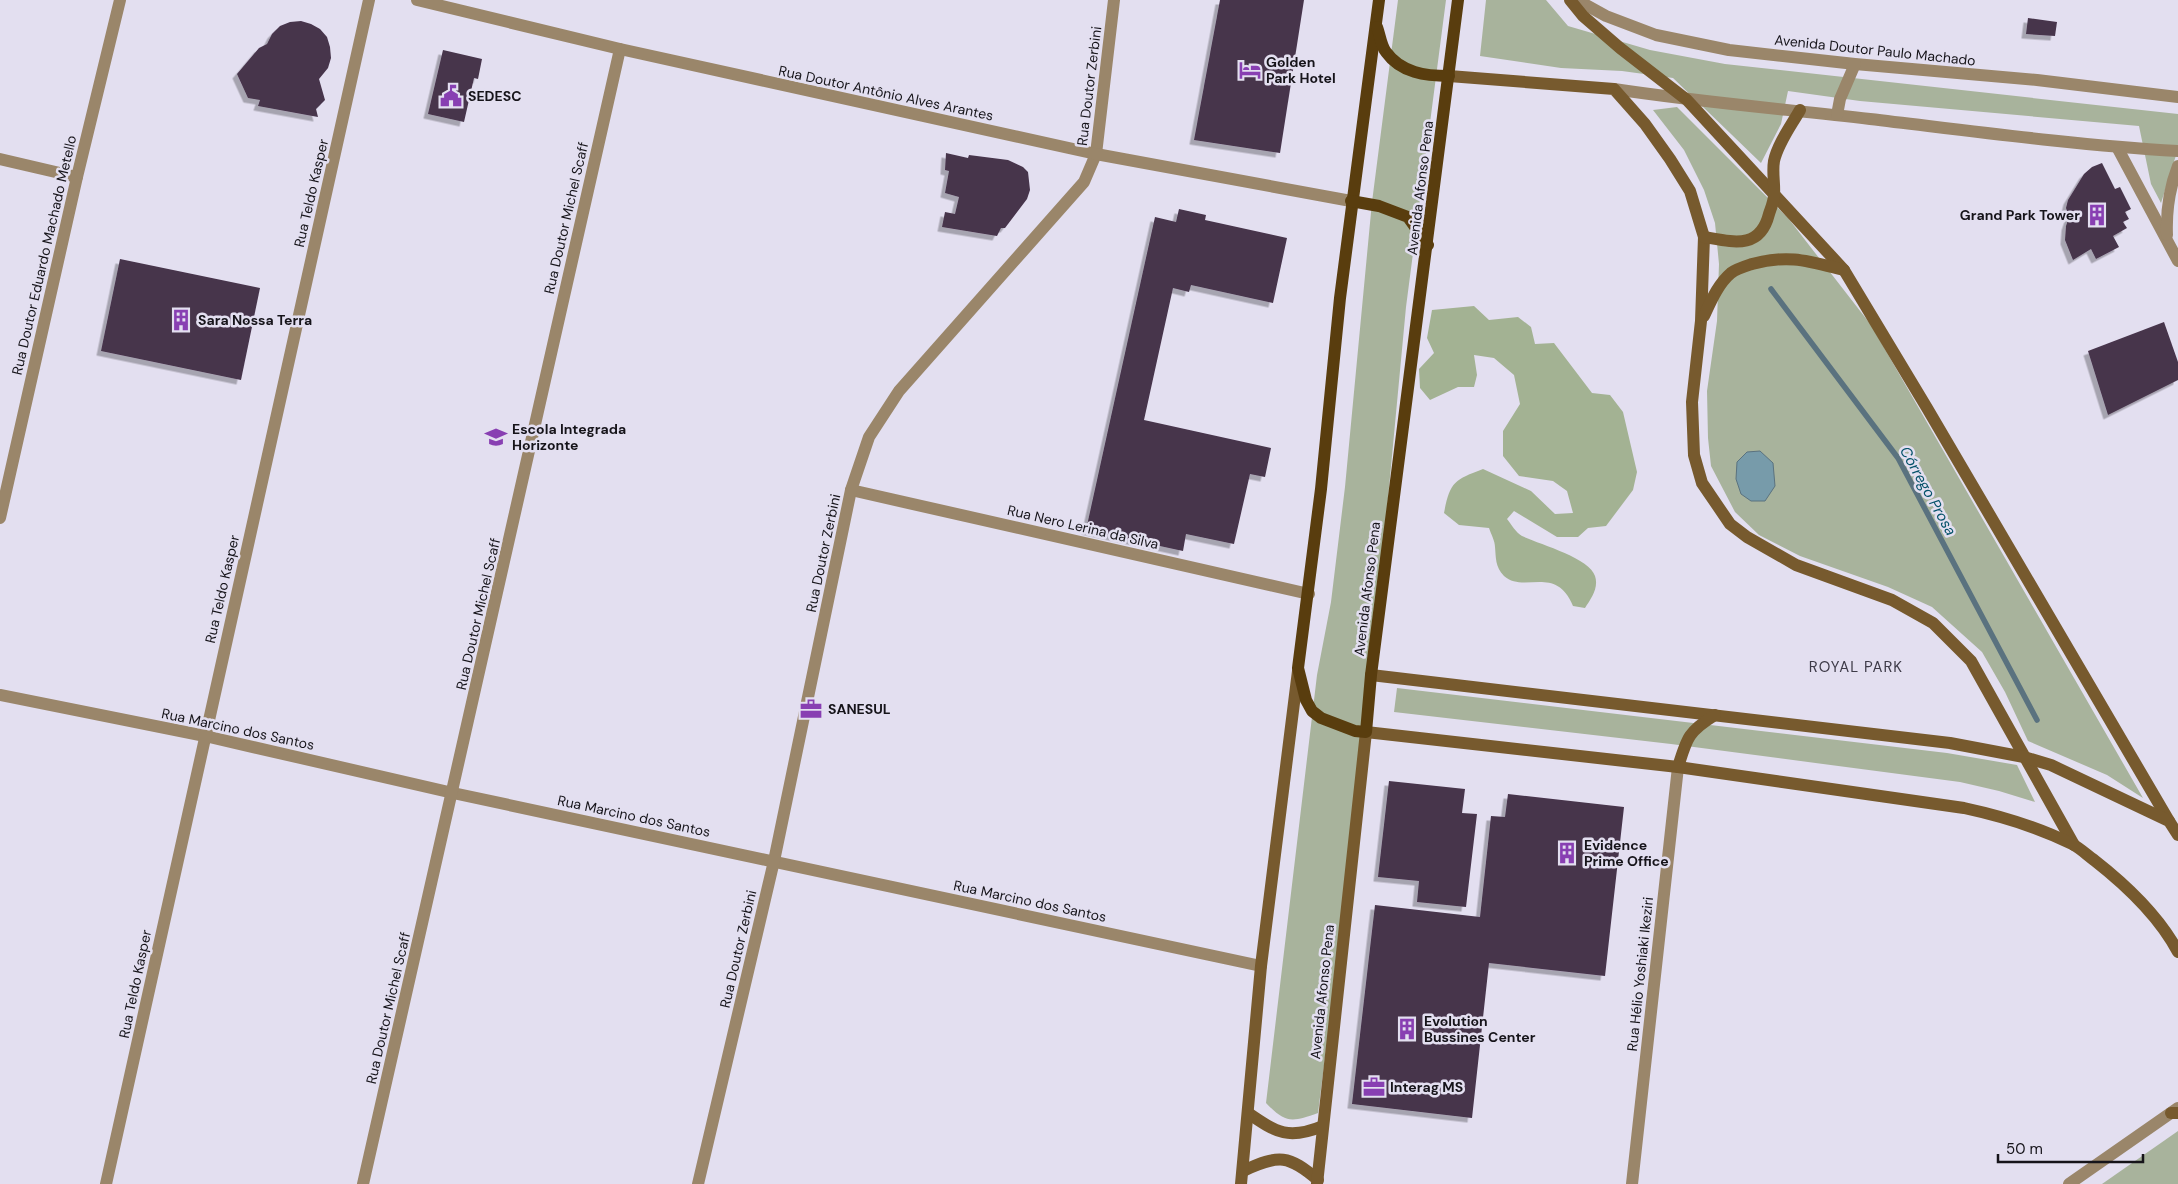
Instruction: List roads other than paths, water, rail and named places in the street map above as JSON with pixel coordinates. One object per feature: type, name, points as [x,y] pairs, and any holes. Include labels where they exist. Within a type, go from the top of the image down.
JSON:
[{"type":"main road","points":[[1242,1184],[1261,966],[1309,594],[1352,201],[1379,0]]},
{"type":"main road","name":"Avenida Afonso Pena","points":[[1318,1182],[1371,675],[1428,245],[1458,0]]},
{"type":"main road","points":[[1570,0],[1583,16],[1620,48],[1687,100],[1844,270],[2178,835]]},
{"type":"main road","points":[[1376,23],[1385,51],[1395,62],[1404,68],[1429,76],[1614,89],[1644,124],[1690,190],[1704,237],[1702,321],[1692,402],[1694,455],[1702,482],[1730,524],[1747,537],[1796,565],[1892,600],[1933,623],[1971,661],[2074,845]]},
{"type":"main road","points":[[1704,237],[1735,243],[1746,242],[1759,234],[1767,223],[1774,195],[1772,175],[1775,159],[1800,110]]},
{"type":"main road","points":[[1352,201],[1378,206],[1408,217],[1428,245]]},
{"type":"main road","points":[[1702,321],[1714,294],[1731,273],[1748,266],[1771,259],[1793,258],[1844,270]]},
{"type":"main road","points":[[1298,668],[1306,700],[1312,711],[1321,718],[1355,731],[1678,767],[1964,808],[1999,816],[2074,845],[2113,874],[2146,908],[2173,942],[2178,952]]},
{"type":"main road","points":[[1371,675],[1950,743],[2024,757],[2050,765],[2169,821]]},
{"type":"main road","points":[[1678,767],[1692,732],[1715,715]]},
{"type":"main road","points":[[1248,1113],[1267,1126],[1290,1134],[1305,1133],[1323,1126]]},
{"type":"main road","points":[[1244,1171],[1261,1162],[1281,1159],[1294,1162],[1318,1182]]},
{"type":"street","name":"Rua Doutor Eduardo Machado Metello","points":[[0,518],[76,177],[120,0]]},
{"type":"street","name":"Rua Teldo Kasper","points":[[106,1184],[369,0]]},
{"type":"street","name":"Rua Doutor Antônio Alves Arantes","points":[[417,0],[620,49],[1096,154],[1352,201]]},
{"type":"street","name":"Rua Doutor Zerbini","points":[[698,1184],[774,861],[851,490],[869,437],[899,391],[1084,182],[1096,154],[1114,0]]},
{"type":"street","name":"Avenida Doutor Paulo Machado","points":[[1577,0],[1606,16],[1656,34],[1729,50],[2178,96]]},
{"type":"street","name":"Rua Doutor Michel Scaff","points":[[363,1184],[620,49]]},
{"type":"street","points":[[1837,115],[1840,99],[1855,64]]},
{"type":"street","points":[[1614,89],[1687,100],[1800,110],[2117,147],[2178,151]]},
{"type":"street","points":[[2117,147],[2178,261]]},
{"type":"street","points":[[0,159],[76,177]]},
{"type":"street","points":[[2167,238],[2166,209],[2170,189],[2178,166]]},
{"type":"street","name":"Rua Nero Lerina da Silva","points":[[851,490],[1309,594]]},
{"type":"street","name":"Rua Marcino dos Santos","points":[[0,695],[205,736],[453,793],[1261,966]]},
{"type":"street","name":"Rua Hélio Yoshiaki Ikeziri","points":[[1632,1184],[1678,767]]},
{"type":"street","points":[[2069,1184],[2176,1112]]},
{"type":"water","points":[[1760,451],[1773,463],[1775,486],[1765,501],[1751,501],[1741,494],[1736,479],[1737,462],[1747,452]]},
{"type":"waterway","name":"Córrego Prosa","points":[[1771,289],[1898,458],[2037,720]]},
{"type":"place","name":"Golden Park Hotel","points":[[1250,70]]},
{"type":"place","name":"SEDESC","points":[[451,96]]},
{"type":"place","name":"Grand Park Tower","points":[[2097,215]]},
{"type":"place","name":"Sara Nossa Terra","points":[[181,320]]},
{"type":"place","name":"Escola Integrada Horizonte","points":[[496,437]]},
{"type":"place","name":"SANESUL","points":[[811,709]]},
{"type":"place","name":"Evidence Prime Office","points":[[1567,853]]},
{"type":"place","name":"Evolution Bussines Center","points":[[1407,1029]]},
{"type":"place","name":"Interag MS","points":[[1374,1087]]},
{"type":"district","name":"ROYAL PARK","points":[[1856,667]]}]
